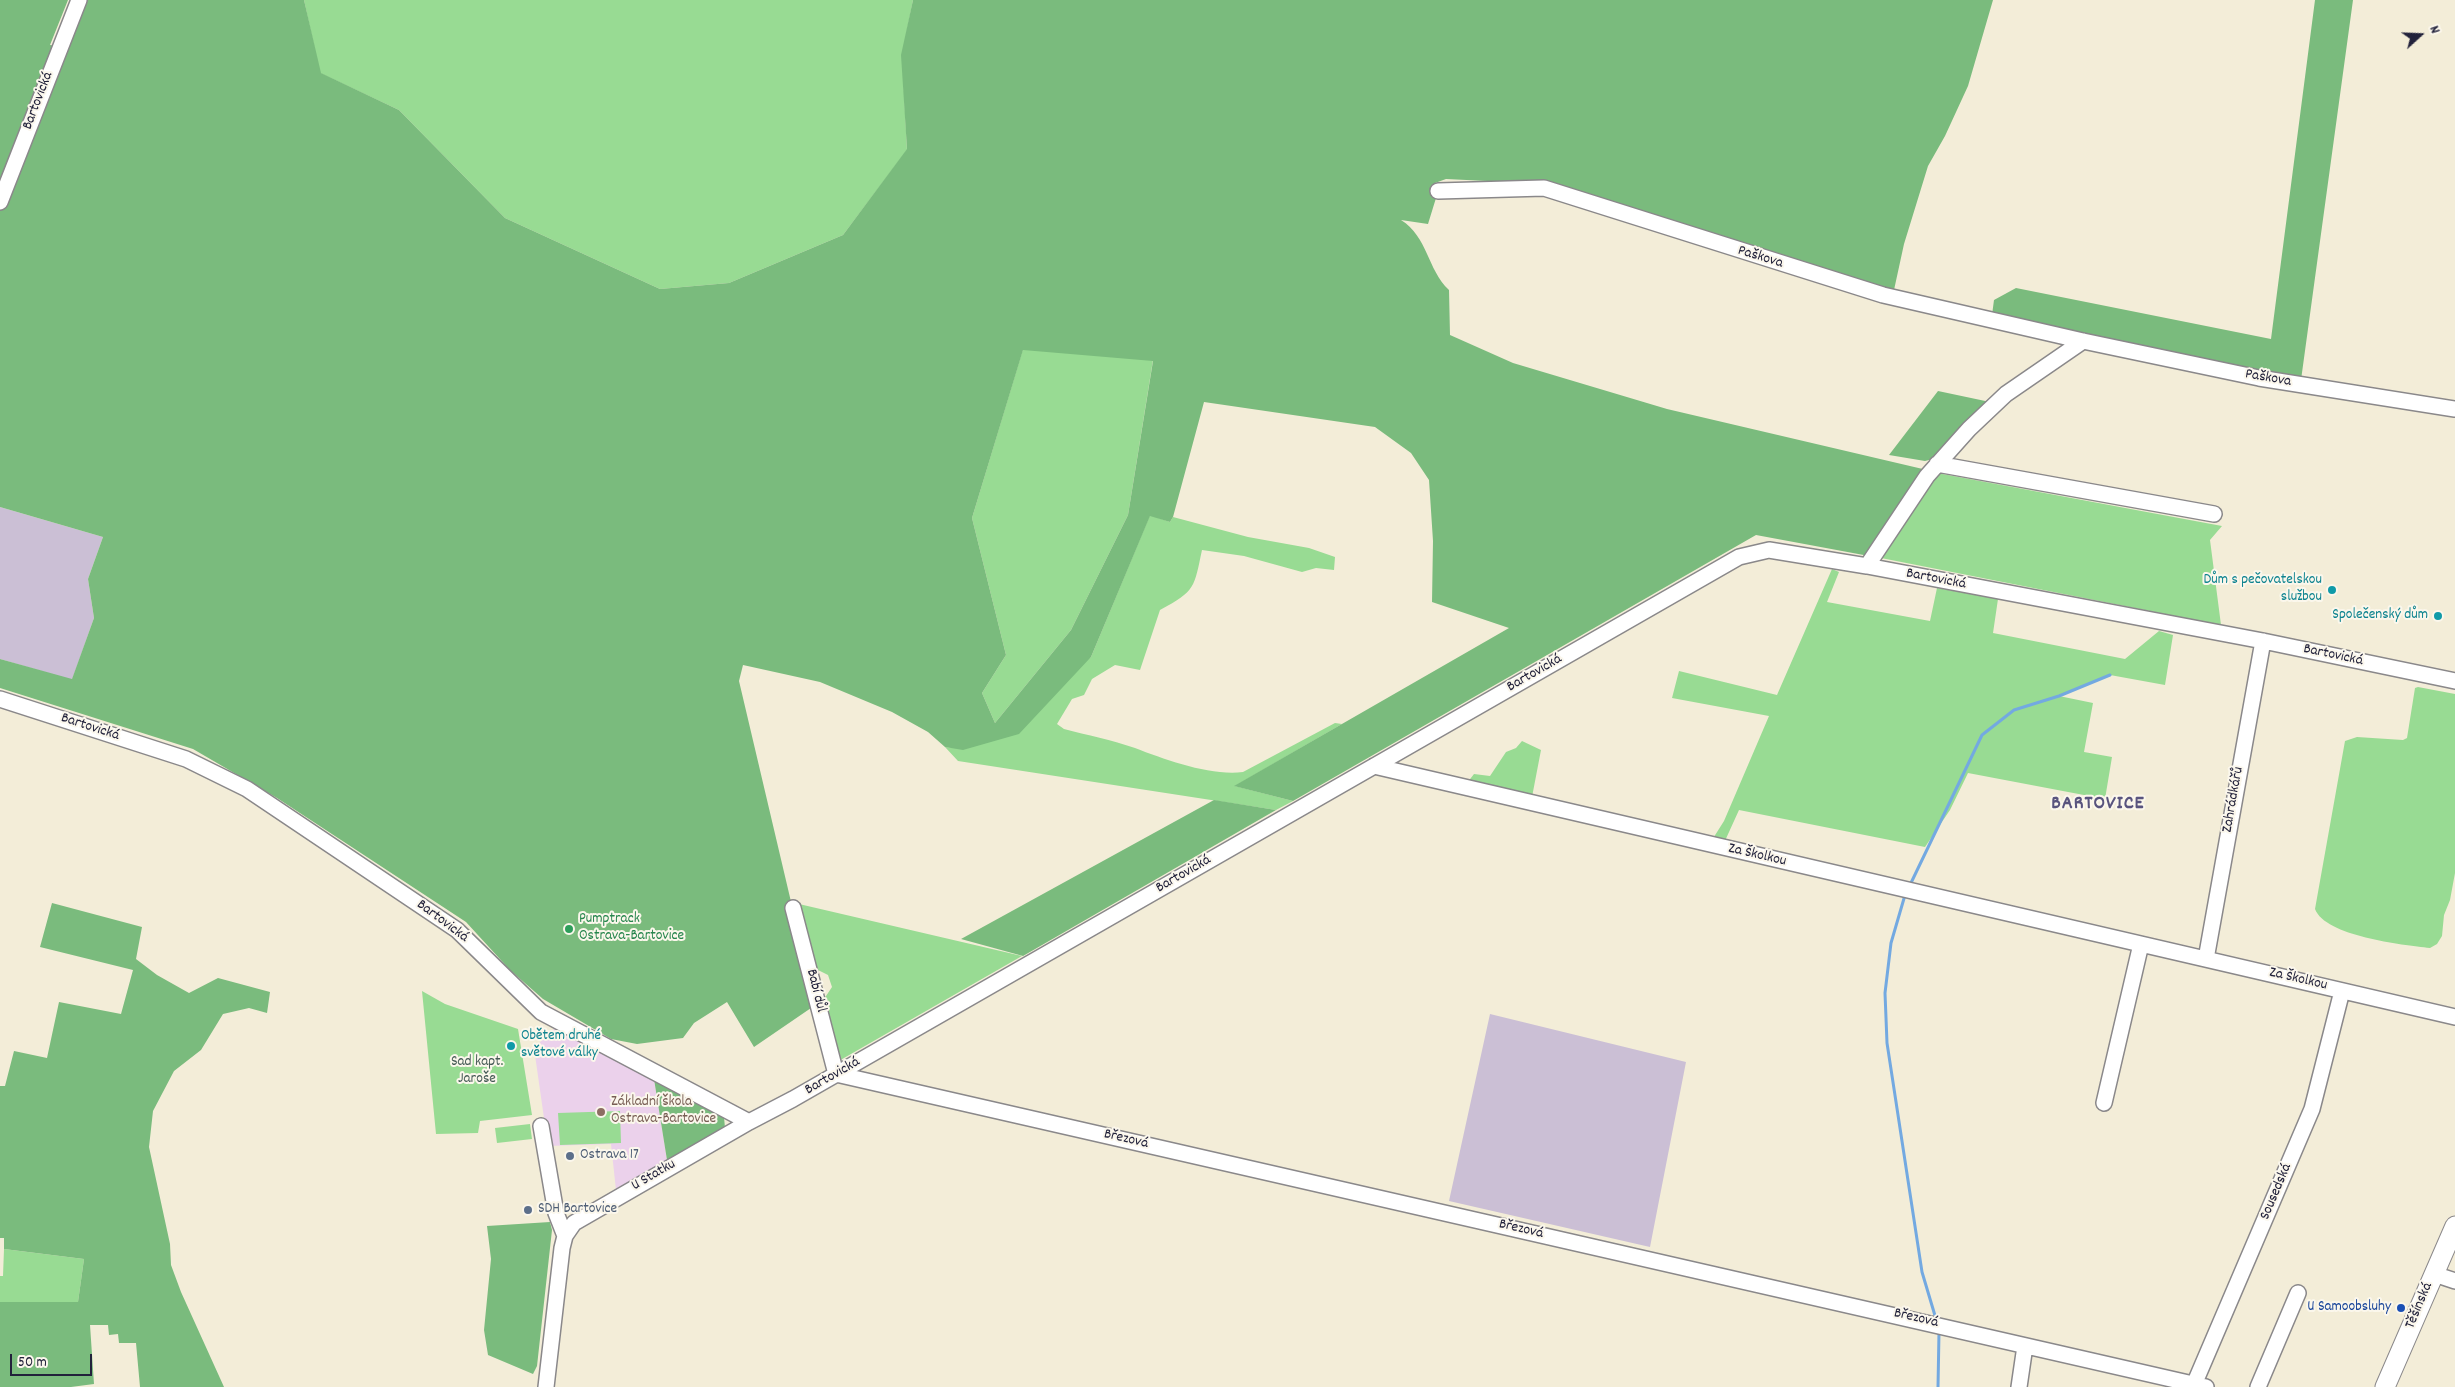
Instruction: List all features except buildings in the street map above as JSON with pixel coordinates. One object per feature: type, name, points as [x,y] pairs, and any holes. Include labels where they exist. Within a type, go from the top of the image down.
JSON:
[{"type":"main road","name":"Těšínská","points":[[2385,1387],[2455,1226]]},
{"type":"street","name":"Bartovická","points":[[0,202],[79,0]]},
{"type":"street","name":"Paškova","points":[[1438,191],[1544,188],[1883,295],[2083,341],[2259,378],[2455,409]]},
{"type":"street","points":[[1867,566],[1937,464],[1969,430],[2006,394],[2083,341]]},
{"type":"street","points":[[1937,464],[2214,514]]},
{"type":"street","name":"Bartovická","points":[[0,699],[186,759],[247,789],[457,930],[541,1012],[749,1122],[1739,557],[1769,550],[1867,566],[2455,681]]},
{"type":"street","name":"Zahrádkářů","points":[[2206,959],[2263,642]]},
{"type":"street","name":"Za Školkou","points":[[1374,766],[2455,1017]]},
{"type":"street","name":"Babí důl","points":[[794,908],[836,1074]]},
{"type":"street","points":[[2104,1103],[2141,944]]},
{"type":"street","name":"Sousedská","points":[[2198,1386],[2312,1109],[2342,991]]},
{"type":"street","name":"Březová","points":[[836,1074],[1939,1324],[2198,1386]]},
{"type":"street","name":"U Statku","points":[[565,1236],[574,1223],[583,1217],[749,1122]]},
{"type":"street","points":[[541,1126],[556,1213],[565,1236],[546,1387]]},
{"type":"street","points":[[2434,1274],[2455,1281]]},
{"type":"street","points":[[2258,1387],[2298,1294]]},
{"type":"street","points":[[2019,1387],[2025,1346]]},
{"type":"shaded area","points":[[0,507],[103,537],[88,579],[94,618],[72,680],[0,659]]},
{"type":"shaded area","points":[[1490,1014],[1686,1062],[1650,1247],[1449,1201]]},
{"type":"shaded area","name":"Základní škola Ostrava-Bartovice","points":[[555,1028],[654,1079],[667,1160],[616,1190],[611,1144],[548,1146],[534,1048]]},
{"type":"green space","points":[[0,0],[68,0],[50,45],[66,47],[84,0],[304,0],[321,73],[399,110],[505,218],[660,289],[729,283],[843,235],[907,149],[901,55],[913,0],[1993,0],[1968,86],[1945,136],[1928,166],[1904,244],[1894,290],[1852,280],[1548,184],[1446,179],[1435,183],[1436,198],[1428,224],[1401,220],[1417,235],[1436,273],[1449,290],[1450,335],[1513,363],[1667,409],[1927,470],[1869,556],[1756,535],[1293,801],[1234,786],[1509,628],[1432,602],[1433,541],[1429,480],[1411,453],[1375,427],[1204,402],[1173,517],[1170,522],[1150,516],[1091,657],[1019,734],[963,750],[945,747],[928,732],[892,712],[820,682],[743,665],[739,681],[792,906],[786,910],[811,1008],[754,1047],[727,1002],[694,1023],[683,1038],[637,1044],[611,1039],[543,999],[510,970],[466,922],[277,798],[193,749],[0,688],[0,659],[72,679],[94,618],[88,579],[103,537],[0,507]],"holes":[[[1023,350],[1153,361],[1128,515],[1071,630],[995,723],[982,693],[1006,655],[972,518]]]},
{"type":"green space","points":[[304,0],[913,0],[902,55],[907,150],[843,235],[729,283],[660,289],[505,218],[399,110],[320,73]]},
{"type":"green space","points":[[2315,0],[2353,0],[2301,380],[1992,315],[1994,300],[2016,288],[2271,339]]},
{"type":"green space","points":[[1023,349],[1153,360],[1128,515],[1071,630],[995,723],[982,693],[1006,655],[972,518]]},
{"type":"green space","points":[[1938,391],[1990,402],[1937,458],[1925,461],[1889,455]]},
{"type":"green space","points":[[1937,473],[2222,526],[2210,540],[2221,625],[1881,558]]},
{"type":"green space","points":[[1150,515],[1170,522],[1173,517],[1248,537],[1309,548],[1335,557],[1334,570],[1316,568],[1302,572],[1244,556],[1202,550],[1192,587],[1181,598],[1160,610],[1140,670],[1115,665],[1092,679],[1084,695],[1072,699],[1057,724],[1064,729],[1126,745],[1188,766],[1230,773],[1243,772],[1335,723],[1342,724],[1235,786],[1293,801],[1276,810],[958,761],[945,747],[966,749],[1091,657]]},
{"type":"green space","points":[[1832,569],[1839,572],[1827,602],[1930,621],[1937,588],[1998,599],[1993,633],[2125,659],[2159,631],[2173,635],[2165,685],[2110,675],[2059,696],[2093,703],[2084,752],[2112,757],[2105,799],[1968,773],[1950,810],[1925,847],[1739,810],[1724,843],[1712,840],[1724,821],[1769,716],[1672,698],[1679,671],[1777,695]]},
{"type":"green space","points":[[2415,688],[2455,694],[2455,873],[2450,900],[2444,915],[2442,936],[2437,944],[2430,948],[2384,941],[2348,932],[2333,926],[2322,918],[2315,909],[2345,741],[2357,737],[2403,740],[2407,738]]},
{"type":"green space","points":[[1522,741],[1541,750],[1532,797],[1467,783],[1474,774],[1490,776],[1506,752],[1516,748]]},
{"type":"green space","points":[[1214,800],[1276,810],[1023,956],[961,939]]},
{"type":"green space","points":[[52,903],[142,927],[136,959],[157,975],[189,993],[218,978],[270,992],[267,1013],[249,1008],[223,1014],[201,1050],[174,1071],[153,1111],[149,1147],[170,1244],[171,1265],[181,1292],[224,1387],[140,1387],[136,1343],[119,1343],[118,1334],[109,1335],[108,1325],[90,1325],[94,1384],[71,1387],[0,1387],[0,1302],[78,1302],[84,1259],[4,1249],[4,1238],[0,1238],[0,1086],[5,1086],[14,1051],[47,1058],[59,1002],[121,1014],[133,970],[40,947]]},
{"type":"green space","points":[[799,904],[1022,956],[837,1062],[822,1002],[832,987],[828,975],[814,968]]},
{"type":"green space","name":"Sad kapt. Jaroše","points":[[422,991],[445,1004],[518,1029],[532,1115],[480,1121],[478,1133],[436,1134]]},
{"type":"green space","points":[[654,1079],[724,1117],[725,1128],[667,1160]]},
{"type":"green space","points":[[620,1111],[621,1143],[560,1145],[558,1113]]},
{"type":"green space","points":[[530,1124],[532,1139],[497,1143],[495,1128]]},
{"type":"green space","points":[[550,1222],[552,1230],[537,1366],[533,1374],[488,1355],[484,1330],[491,1259],[487,1226]]},
{"type":"green space","points":[[4,1249],[84,1259],[78,1302],[0,1302],[0,1276],[3,1276]]},
{"type":"waterway","points":[[1910,885],[1982,735],[2014,710],[2059,696],[2110,675]]},
{"type":"waterway","points":[[1905,895],[1891,943],[1885,993],[1887,1043],[1922,1272],[1936,1319]]},
{"type":"waterway","points":[[1938,1387],[1939,1332]]},
{"type":"place","name":"Dům s pečovatelskou službou","points":[[2332,590]]},
{"type":"place","name":"Společenský dům","points":[[2438,616]]},
{"type":"place","name":"Pumptrack Ostrava-Bartovice","points":[[569,929]]},
{"type":"place","name":"Obětem druhé světové války","points":[[511,1046]]},
{"type":"place","name":"Základní škola Ostrava-Bartovice","points":[[601,1112]]},
{"type":"place","name":"Ostrava 17","points":[[570,1156]]},
{"type":"place","name":"SDH Bartovice","points":[[528,1210]]},
{"type":"place","name":"U Samoobsluhy","points":[[2401,1308]]},
{"type":"district","name":"BARTOVICE","points":[[2098,805]]}]
